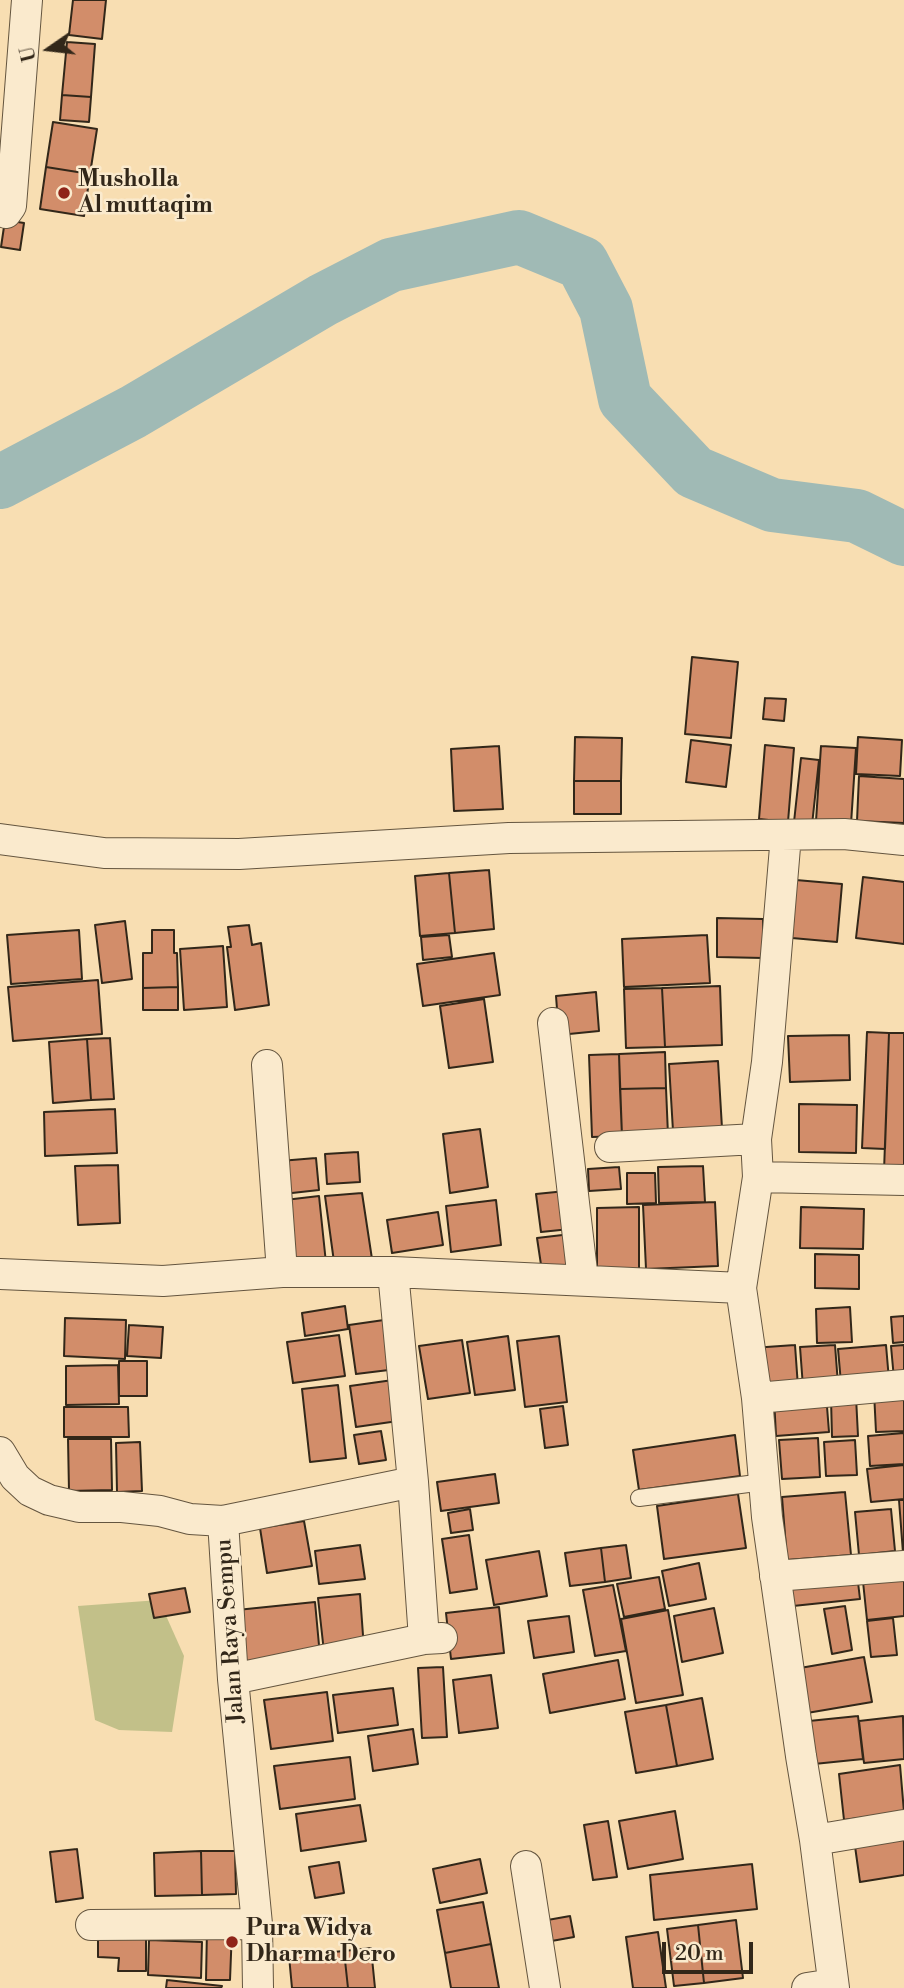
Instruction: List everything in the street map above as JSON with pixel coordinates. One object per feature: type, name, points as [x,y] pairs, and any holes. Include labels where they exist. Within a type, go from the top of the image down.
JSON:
[{"type":"street","points":[[6,213],[11,206],[27,0]]},
{"type":"street","points":[[0,839],[104,853],[239,854],[509,838],[844,834],[904,840]]},
{"type":"street","points":[[786,835],[767,1062],[755,1139],[758,1177],[741,1288],[757,1398],[775,1576],[815,1840],[825,1987]]},
{"type":"street","points":[[552,1023],[583,1280]]},
{"type":"street","points":[[267,1065],[282,1272]]},
{"type":"street","points":[[610,1147],[755,1139]]},
{"type":"street","points":[[758,1177],[904,1180]]},
{"type":"street","points":[[0,1274],[163,1281],[282,1272],[393,1272],[741,1288]]},
{"type":"street","points":[[233,1679],[434,1638],[413,1482],[393,1272]]},
{"type":"street","points":[[757,1398],[904,1385]]},
{"type":"street","name":"Jalan Raya Sempu","points":[[0,1452],[15,1477],[30,1491],[50,1500],[79,1507],[122,1507],[160,1511],[190,1519],[223,1521],[233,1679],[257,1924],[258,1988]]},
{"type":"street","points":[[223,1521],[413,1482]]},
{"type":"street","points":[[775,1576],[904,1566]]},
{"type":"street","points":[[815,1840],[904,1825]]},
{"type":"street","points":[[526,1866],[545,1988]]},
{"type":"street","points":[[91,1925],[257,1924]]},
{"type":"lane","points":[[639,1498],[764,1482]]},
{"type":"shaded area","points":[[159,1600],[184,1656],[172,1732],[119,1730],[95,1720],[78,1606]]},
{"type":"building","points":[[73,0],[106,0],[102,39],[69,35]]},
{"type":"building","points":[[67,42],[95,44],[91,97],[62,95]]},
{"type":"building","points":[[62,95],[91,97],[89,122],[60,120]]},
{"type":"building","points":[[53,122],[97,129],[90,174],[46,167]]},
{"type":"building","points":[[46,167],[90,174],[84,216],[40,209]]},
{"type":"building","points":[[5,220],[24,223],[20,250],[1,247]]},
{"type":"building","points":[[692,657],[738,662],[731,738],[685,734]]},
{"type":"building","points":[[765,698],[786,699],[784,721],[763,719]]},
{"type":"building","points":[[575,737],[622,738],[621,781],[574,781]]},
{"type":"building","points":[[858,737],[902,740],[900,776],[856,774]]},
{"type":"building","points":[[691,740],[731,745],[726,787],[686,782]]},
{"type":"building","points":[[765,745],[794,748],[788,822],[759,819]]},
{"type":"building","points":[[499,746],[503,809],[454,811],[451,749]]},
{"type":"building","points":[[821,746],[856,748],[851,824],[816,821]]},
{"type":"building","points":[[801,758],[819,760],[812,825],[794,822]]},
{"type":"building","points":[[859,776],[904,779],[904,823],[857,821]]},
{"type":"building","points":[[574,781],[621,781],[621,814],[574,814]]},
{"type":"building","points":[[489,870],[494,929],[455,933],[449,873]]},
{"type":"building","points":[[449,873],[455,933],[420,936],[415,876]]},
{"type":"building","points":[[863,877],[904,882],[904,944],[856,938]]},
{"type":"building","points":[[796,880],[842,884],[837,942],[792,938]]},
{"type":"building","points":[[717,918],[763,919],[763,958],[717,957]]},
{"type":"building","points":[[125,921],[132,979],[102,983],[95,925]]},
{"type":"building","points":[[249,925],[252,945],[261,943],[269,1005],[235,1010],[227,947],[231,947],[228,927]]},
{"type":"building","points":[[79,930],[82,979],[11,984],[7,935]]},
{"type":"building","points":[[152,930],[174,930],[178,987],[143,988],[143,953],[152,953]]},
{"type":"building","points":[[449,935],[452,957],[423,960],[421,937]]},
{"type":"building","points":[[707,935],[710,983],[624,987],[622,939]]},
{"type":"building","points":[[223,946],[227,1007],[184,1010],[180,949]]},
{"type":"building","points":[[494,953],[500,995],[423,1006],[417,964]]},
{"type":"building","points":[[98,980],[102,1034],[13,1041],[8,987]]},
{"type":"building","points":[[720,986],[722,1045],[665,1047],[662,988]]},
{"type":"building","points":[[178,987],[178,1010],[143,1010],[143,988]]},
{"type":"building","points":[[662,988],[665,1047],[626,1048],[624,989]]},
{"type":"building","points":[[596,992],[599,1031],[559,1035],[556,996]]},
{"type":"building","points":[[484,999],[493,1062],[449,1068],[440,1006]]},
{"type":"building","points":[[867,1032],[889,1033],[885,1149],[862,1148]]},
{"type":"building","points":[[889,1033],[904,1033],[904,1172],[884,1171]]},
{"type":"building","points":[[849,1035],[850,1080],[790,1082],[788,1036]]},
{"type":"building","points":[[110,1038],[114,1099],[91,1100],[87,1039]]},
{"type":"building","points":[[87,1039],[91,1100],[53,1103],[49,1042]]},
{"type":"building","points":[[665,1052],[666,1088],[620,1089],[619,1054]]},
{"type":"building","points":[[619,1054],[622,1136],[592,1137],[589,1055]]},
{"type":"building","points":[[718,1061],[722,1128],[673,1131],[669,1064]]},
{"type":"building","points":[[666,1088],[668,1135],[622,1136],[620,1089]]},
{"type":"building","points":[[799,1104],[857,1105],[856,1153],[799,1152]]},
{"type":"building","points":[[115,1109],[117,1153],[45,1156],[44,1112]]},
{"type":"building","points":[[480,1129],[488,1187],[450,1193],[443,1134]]},
{"type":"building","points":[[358,1152],[360,1182],[327,1184],[325,1154]]},
{"type":"building","points":[[316,1158],[319,1190],[283,1194],[280,1161]]},
{"type":"building","points":[[118,1165],[120,1223],[78,1225],[75,1166]]},
{"type":"building","points":[[703,1166],[705,1202],[659,1203],[658,1167]]},
{"type":"building","points":[[619,1167],[621,1189],[589,1191],[588,1169]]},
{"type":"building","points":[[627,1173],[655,1173],[656,1203],[627,1204]]},
{"type":"building","points":[[566,1191],[570,1229],[541,1232],[536,1194]]},
{"type":"building","points":[[362,1193],[372,1259],[334,1262],[325,1196]]},
{"type":"building","points":[[319,1196],[326,1263],[292,1266],[285,1200]]},
{"type":"building","points":[[496,1200],[501,1245],[451,1252],[446,1206]]},
{"type":"building","points":[[715,1202],[718,1266],[646,1269],[643,1205]]},
{"type":"building","points":[[639,1207],[639,1270],[597,1271],[597,1208]]},
{"type":"building","points":[[801,1207],[864,1209],[863,1249],[800,1248]]},
{"type":"building","points":[[438,1212],[443,1245],[392,1253],[387,1220]]},
{"type":"building","points":[[571,1234],[576,1273],[543,1278],[537,1238]]},
{"type":"building","points":[[815,1254],[859,1255],[859,1289],[815,1288]]},
{"type":"building","points":[[345,1306],[348,1329],[305,1336],[302,1313]]},
{"type":"building","points":[[850,1307],[852,1342],[817,1343],[816,1309]]},
{"type":"building","points":[[904,1316],[904,1342],[893,1343],[891,1317]]},
{"type":"building","points":[[65,1318],[126,1320],[125,1359],[64,1356]]},
{"type":"building","points":[[391,1319],[397,1369],[356,1374],[349,1325]]},
{"type":"building","points":[[129,1325],[163,1327],[161,1358],[127,1356]]},
{"type":"building","points":[[339,1335],[345,1376],[293,1383],[287,1342]]},
{"type":"building","points":[[508,1336],[515,1390],[475,1395],[467,1342]]},
{"type":"building","points":[[559,1336],[567,1402],[525,1407],[517,1341]]},
{"type":"building","points":[[462,1340],[470,1393],[428,1399],[419,1346]]},
{"type":"building","points":[[795,1345],[798,1387],[756,1390],[752,1348]]},
{"type":"building","points":[[835,1345],[838,1384],[803,1387],[800,1347]]},
{"type":"building","points":[[886,1345],[889,1380],[841,1383],[838,1349]]},
{"type":"building","points":[[904,1345],[904,1378],[894,1379],[891,1346]]},
{"type":"building","points":[[119,1361],[147,1361],[147,1396],[119,1396]]},
{"type":"building","points":[[118,1365],[119,1404],[66,1405],[66,1366]]},
{"type":"building","points":[[393,1380],[398,1421],[356,1427],[350,1386]]},
{"type":"building","points":[[338,1385],[346,1458],[310,1462],[302,1389]]},
{"type":"building","points":[[904,1390],[904,1431],[876,1432],[874,1392]]},
{"type":"building","points":[[826,1394],[829,1432],[776,1436],[774,1398]]},
{"type":"building","points":[[856,1397],[858,1436],[832,1437],[831,1399]]},
{"type":"building","points":[[563,1406],[568,1445],[545,1448],[540,1409]]},
{"type":"building","points":[[64,1407],[128,1407],[129,1437],[64,1437]]},
{"type":"building","points":[[381,1431],[386,1460],[359,1464],[354,1435]]},
{"type":"building","points":[[904,1433],[904,1464],[870,1466],[868,1436]]},
{"type":"building","points":[[735,1435],[740,1476],[639,1490],[633,1450]]},
{"type":"building","points":[[818,1438],[820,1477],[782,1479],[779,1440]]},
{"type":"building","points":[[68,1439],[111,1439],[112,1490],[69,1491]]},
{"type":"building","points":[[855,1440],[857,1475],[826,1476],[824,1442]]},
{"type":"building","points":[[140,1442],[142,1491],[117,1492],[116,1443]]},
{"type":"building","points":[[904,1465],[904,1499],[871,1502],[867,1469]]},
{"type":"building","points":[[495,1474],[499,1503],[441,1511],[437,1482]]},
{"type":"building","points":[[845,1492],[851,1555],[787,1560],[782,1497]]},
{"type":"building","points":[[738,1494],[746,1548],[664,1559],[657,1506]]},
{"type":"building","points":[[899,1500],[904,1500],[904,1553],[903,1553]]},
{"type":"building","points":[[470,1509],[473,1530],[451,1533],[448,1513]]},
{"type":"building","points":[[891,1509],[895,1551],[859,1555],[855,1512]]},
{"type":"building","points":[[304,1521],[312,1566],[267,1573],[260,1528]]},
{"type":"building","points":[[469,1535],[477,1589],[450,1593],[442,1539]]},
{"type":"building","points":[[360,1545],[365,1579],[319,1584],[315,1551]]},
{"type":"building","points":[[626,1545],[631,1578],[605,1582],[601,1548]]},
{"type":"building","points":[[601,1548],[605,1582],[570,1586],[565,1553]]},
{"type":"building","points":[[539,1551],[547,1596],[494,1605],[486,1560]]},
{"type":"building","points":[[699,1563],[706,1599],[669,1606],[662,1571]]},
{"type":"building","points":[[904,1568],[904,1616],[867,1620],[862,1572]]},
{"type":"building","points":[[857,1574],[860,1599],[793,1606],[790,1581]]},
{"type":"building","points":[[659,1577],[665,1609],[624,1617],[617,1584]]},
{"type":"building","points":[[613,1585],[626,1651],[595,1656],[583,1590]]},
{"type":"building","points":[[185,1588],[190,1612],[154,1618],[149,1594]]},
{"type":"building","points":[[360,1594],[364,1649],[324,1652],[318,1598]]},
{"type":"building","points":[[315,1602],[320,1656],[243,1664],[237,1610]]},
{"type":"building","points":[[845,1606],[852,1650],[832,1654],[824,1609]]},
{"type":"building","points":[[499,1607],[504,1653],[451,1659],[446,1613]]},
{"type":"building","points":[[714,1608],[723,1653],[682,1662],[674,1616]]},
{"type":"building","points":[[668,1610],[683,1695],[636,1703],[621,1619]]},
{"type":"building","points":[[569,1616],[574,1652],[534,1658],[528,1621]]},
{"type":"building","points":[[893,1618],[897,1655],[871,1657],[867,1621]]},
{"type":"building","points":[[864,1657],[872,1702],[807,1713],[800,1668]]},
{"type":"building","points":[[618,1660],[625,1699],[550,1713],[543,1674]]},
{"type":"building","points":[[443,1667],[447,1737],[422,1738],[418,1668]]},
{"type":"building","points":[[491,1675],[498,1728],[459,1733],[453,1680]]},
{"type":"building","points":[[393,1688],[398,1725],[338,1733],[333,1695]]},
{"type":"building","points":[[327,1692],[333,1741],[271,1749],[264,1700]]},
{"type":"building","points":[[702,1698],[713,1759],[677,1766],[666,1705]]},
{"type":"building","points":[[666,1705],[677,1766],[636,1773],[625,1712]]},
{"type":"building","points":[[858,1716],[863,1759],[814,1764],[809,1721]]},
{"type":"building","points":[[903,1716],[904,1759],[864,1763],[859,1721]]},
{"type":"building","points":[[413,1729],[418,1764],[373,1771],[368,1736]]},
{"type":"building","points":[[350,1757],[355,1799],[280,1809],[274,1766]]},
{"type":"building","points":[[900,1765],[904,1812],[844,1820],[839,1774]]},
{"type":"building","points":[[360,1805],[366,1841],[301,1851],[296,1814]]},
{"type":"building","points":[[675,1811],[683,1859],[628,1869],[619,1821]]},
{"type":"building","points":[[608,1821],[617,1877],[593,1880],[584,1825]]},
{"type":"building","points":[[904,1832],[904,1875],[860,1882],[854,1839]]},
{"type":"building","points":[[77,1849],[83,1898],[56,1902],[50,1852]]},
{"type":"building","points":[[201,1851],[235,1851],[236,1894],[202,1895]]},
{"type":"building","points":[[201,1851],[202,1895],[155,1896],[154,1853]]},
{"type":"building","points":[[480,1859],[487,1893],[440,1903],[433,1869]]},
{"type":"building","points":[[339,1862],[344,1893],[315,1898],[309,1867]]},
{"type":"building","points":[[752,1864],[757,1909],[654,1920],[650,1875]]},
{"type":"building","points":[[483,1902],[491,1944],[445,1953],[437,1910]]},
{"type":"building","points":[[570,1916],[574,1937],[546,1942],[542,1921]]},
{"type":"building","points":[[736,1920],[743,1978],[704,1983],[698,1925]]},
{"type":"building","points":[[698,1925],[704,1983],[674,1986],[667,1929]]},
{"type":"building","points":[[207,1929],[232,1929],[230,1980],[206,1980]]},
{"type":"building","points":[[98,1930],[146,1931],[146,1971],[118,1971],[119,1958],[98,1957]]},
{"type":"building","points":[[658,1932],[666,1988],[633,1988],[626,1937]]},
{"type":"building","points":[[149,1940],[202,1942],[201,1978],[148,1975]]},
{"type":"building","points":[[491,1944],[499,1988],[451,1988],[445,1953]]},
{"type":"building","points":[[371,1948],[375,1988],[348,1988],[344,1951]]},
{"type":"building","points":[[344,1951],[348,1988],[292,1988],[289,1956]]},
{"type":"building","points":[[167,1980],[222,1986],[166,1988]]},
{"type":"waterway","points":[[0,482],[133,412],[323,300],[391,265],[519,237],[582,263],[606,309],[625,399],[694,472],[772,505],[857,516],[904,539]]},
{"type":"place","name":"Musholla Al muttaqim","points":[[64,193]]},
{"type":"place","name":"Pura Widya Dharma Dero","points":[[232,1942]]}]
